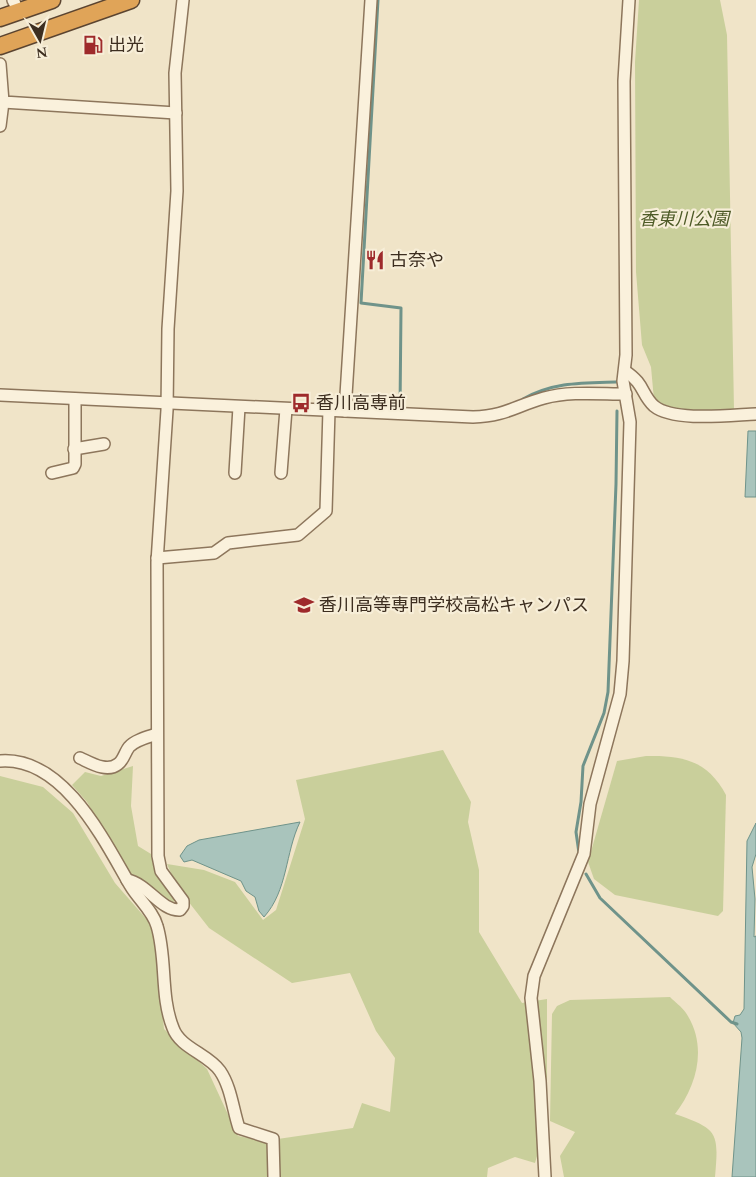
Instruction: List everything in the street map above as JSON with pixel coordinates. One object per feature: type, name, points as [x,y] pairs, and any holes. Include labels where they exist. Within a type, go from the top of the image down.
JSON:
[{"type":"highway","points":[[0,18],[52,0]]},
{"type":"highway","points":[[0,36],[101,0]]},
{"type":"highway","points":[[0,46],[131,0]]},
{"type":"street","points":[[127,880],[138,882],[168,908],[180,910],[183,906],[183,901],[161,871],[158,856],[157,558],[168,404],[169,320],[177,191],[175,73],[184,0]]},
{"type":"street","points":[[345,411],[372,0]]},
{"type":"street","points":[[545,1177],[540,1081],[531,998],[534,976],[584,854],[590,804],[620,694],[624,661],[630,422],[625,372],[624,81],[629,0]]},
{"type":"street","points":[[0,64],[3,102],[0,126]]},
{"type":"street","points":[[3,102],[176,113]]},
{"type":"street","points":[[625,372],[639,382],[650,402],[659,410],[691,415],[756,414]]},
{"type":"street","points":[[0,395],[488,417],[503,415],[544,398],[563,394],[626,394]]},
{"type":"street","points":[[52,473],[74,468],[75,399]]},
{"type":"street","points":[[234,474],[239,407]]},
{"type":"street","points":[[281,473],[286,409]]},
{"type":"street","points":[[157,558],[214,553],[228,543],[298,535],[326,511],[329,410]]},
{"type":"street","points":[[74,449],[104,444]]},
{"type":"street","points":[[80,758],[101,767],[109,768],[118,764],[129,746],[157,734]]},
{"type":"street","points":[[0,760],[18,761],[34,768],[61,785],[82,805],[127,880],[157,924],[161,942],[168,1011],[173,1030],[220,1071],[227,1086],[239,1128],[273,1139],[274,1177]]},
{"type":"green space","name":"香東川公園","points":[[639,0],[720,0],[727,35],[734,409],[703,412],[683,411],[673,409],[654,400],[651,367],[642,345],[636,272],[635,62]]},
{"type":"green space","points":[[443,750],[471,802],[468,822],[479,870],[479,932],[522,1003],[547,999],[547,1122],[535,1163],[515,1157],[488,1168],[487,1177],[0,1177],[0,776],[43,787],[73,813],[115,883],[149,922],[156,947],[164,1029],[207,1069],[238,1136],[264,1141],[353,1128],[362,1103],[390,1112],[395,1058],[376,1031],[350,973],[292,983],[209,928],[177,887],[167,864],[204,870],[235,882],[263,920],[276,910],[305,819],[296,780]]},
{"type":"green space","points":[[646,756],[672,757],[693,762],[711,774],[726,795],[723,911],[718,916],[615,895],[594,879],[588,862],[617,761]]},
{"type":"green space","points":[[133,766],[131,806],[138,846],[151,854],[155,874],[175,900],[172,904],[149,885],[128,873],[87,802],[72,785],[85,772],[101,776]]},
{"type":"green space","points":[[670,997],[684,1011],[693,1026],[698,1052],[694,1078],[683,1103],[675,1114],[700,1124],[713,1134],[716,1150],[715,1177],[564,1177],[560,1156],[575,1132],[550,1121],[552,1014],[557,1006],[570,1000]]},
{"type":"water","points":[[748,431],[756,431],[756,497],[745,497]]},
{"type":"water","points":[[300,822],[291,846],[278,895],[264,917],[259,911],[255,897],[246,891],[241,881],[192,860],[184,862],[180,856],[187,846],[199,840]]},
{"type":"water","points":[[756,823],[756,854],[752,867],[755,899],[754,937],[756,936],[756,1177],[732,1177],[742,1038],[741,1032],[733,1023],[735,1016],[740,1015],[744,1009],[747,841]]},
{"type":"waterway","points":[[378,0],[361,303],[401,308],[400,410]]},
{"type":"waterway","points":[[523,399],[534,393],[557,386],[579,383],[616,382]]},
{"type":"waterway","points":[[579,853],[576,832],[581,802],[583,766],[604,713],[608,692],[617,411]]},
{"type":"waterway","points":[[586,874],[600,898],[731,1022],[737,1024]]},
{"type":"place","name":"出光","points":[[93,45]]},
{"type":"place","name":"古奈や","points":[[375,260]]},
{"type":"place","name":"香川高専前","points":[[301,403]]},
{"type":"place","name":"香川高等専門学校高松キャンパス","points":[[304,605]]}]
